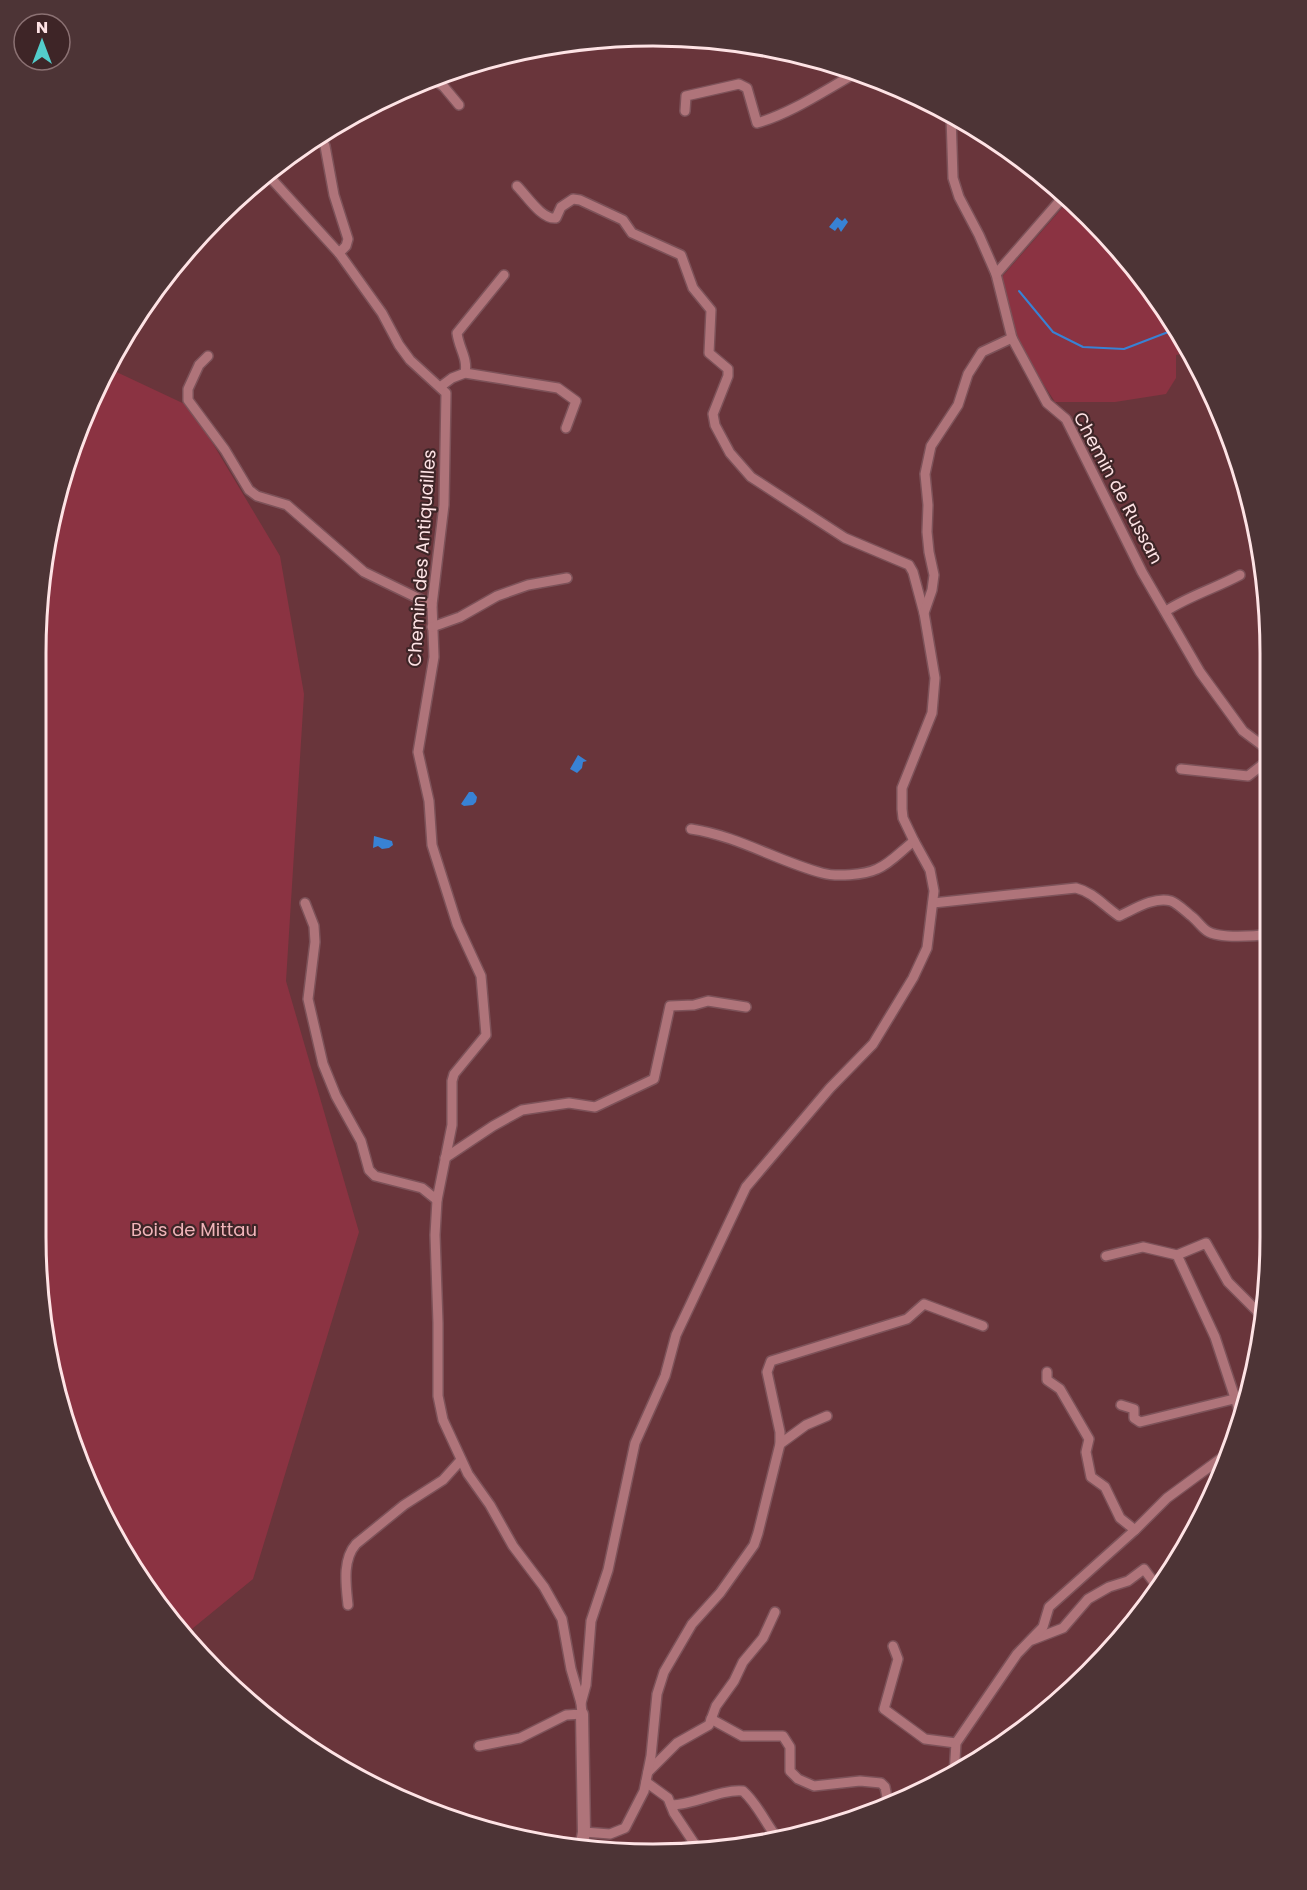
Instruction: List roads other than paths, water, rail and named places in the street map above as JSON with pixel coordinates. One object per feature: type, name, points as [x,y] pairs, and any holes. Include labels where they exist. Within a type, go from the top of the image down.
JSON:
[{"type":"street","points":[[685,111],[686,96],[739,84],[747,88],[757,123],[769,120],[847,78]]},
{"type":"street","points":[[442,85],[459,105]]},
{"type":"street","name":"Chemin de Russan","points":[[951,125],[953,178],[959,197],[996,274],[1012,338],[1047,403],[1066,419],[1142,572],[1200,672],[1243,731],[1260,744]]},
{"type":"street","points":[[324,144],[333,195],[348,239],[346,246],[339,253]]},
{"type":"street","points":[[273,181],[339,253],[382,313],[410,360],[440,387],[452,378],[465,373],[558,388],[576,401],[566,428]]},
{"type":"street","points":[[518,186],[543,215],[551,219],[556,218],[561,207],[567,202],[573,199],[580,200],[623,220],[632,233],[681,255],[693,288],[711,310],[709,353],[728,369],[728,376],[713,414],[715,425],[730,453],[751,477],[835,532],[909,565],[914,572],[924,613],[935,678],[932,713],[902,788],[903,818],[930,870],[934,891],[927,948],[920,967],[873,1044],[830,1088],[746,1187],[676,1335],[665,1376],[635,1443],[608,1570],[591,1621],[582,1709],[583,1839]]},
{"type":"street","points":[[996,274],[1059,202]]},
{"type":"street","points":[[465,373],[467,363],[458,343],[457,333],[504,275]]},
{"type":"street","points":[[924,613],[932,590],[934,575],[928,552],[928,505],[925,474],[931,446],[958,405],[968,374],[982,352],[1012,338]]},
{"type":"street","points":[[208,357],[199,365],[188,389],[188,400],[225,450],[249,490],[257,496],[287,505],[364,572],[432,604]]},
{"type":"street","name":"Chemin des Antiquailles","points":[[440,387],[446,393],[447,403],[444,505],[432,604],[434,657],[418,752],[429,801],[432,844],[457,924],[481,976],[486,1035],[454,1074],[452,1081],[452,1125],[437,1200],[435,1234],[438,1396],[443,1420],[461,1460],[513,1546],[544,1587],[562,1619],[571,1669],[582,1709]]},
{"type":"street","points":[[1166,611],[1240,575]]},
{"type":"street","points":[[432,627],[460,617],[497,596],[528,585],[567,578]]},
{"type":"street","points":[[1181,769],[1248,776],[1260,767]]},
{"type":"street","points":[[691,830],[710,832],[739,841],[824,874],[845,875],[877,869],[914,842]]},
{"type":"street","points":[[933,903],[1076,888],[1089,891],[1119,916],[1158,901],[1172,901],[1207,931],[1217,934],[1260,936]]},
{"type":"street","points":[[305,903],[314,926],[315,942],[308,999],[323,1064],[336,1096],[361,1140],[369,1170],[375,1176],[422,1188],[437,1200]]},
{"type":"street","points":[[445,1158],[522,1110],[569,1103],[595,1107],[654,1079],[670,1006],[694,1005],[708,1001],[746,1007]]},
{"type":"street","points":[[1107,1256],[1143,1247],[1177,1255],[1206,1244],[1228,1282],[1256,1310]]},
{"type":"street","points":[[1177,1255],[1215,1337],[1236,1405]]},
{"type":"street","points":[[584,1832],[610,1834],[626,1828],[644,1791],[657,1694],[664,1672],[692,1624],[720,1593],[754,1545],[780,1444],[780,1432],[767,1372],[771,1361],[907,1319],[924,1305],[983,1326]]},
{"type":"street","points":[[1047,1372],[1047,1380],[1060,1389],[1089,1439],[1086,1452],[1090,1477],[1105,1487],[1120,1518],[1136,1530]]},
{"type":"street","points":[[1121,1405],[1134,1409],[1134,1418],[1140,1422],[1234,1400]]},
{"type":"street","points":[[780,1444],[806,1425],[827,1416]]},
{"type":"street","points":[[348,1605],[346,1582],[350,1551],[404,1506],[443,1480],[461,1460]]},
{"type":"street","points":[[955,1763],[956,1743],[1017,1654],[1043,1627],[1050,1607],[1136,1530],[1167,1498],[1217,1461]]},
{"type":"street","points":[[1029,1641],[1064,1628],[1088,1599],[1109,1587],[1128,1581],[1144,1569],[1153,1581]]},
{"type":"street","points":[[648,1772],[677,1743],[709,1725],[716,1706],[734,1681],[743,1662],[763,1638],[776,1612]]},
{"type":"street","points":[[893,1646],[898,1659],[884,1709],[925,1739],[956,1743]]},
{"type":"street","points":[[479,1746],[520,1737],[582,1709]]},
{"type":"street","points":[[711,1719],[742,1736],[783,1736],[790,1747],[790,1771],[798,1779],[814,1786],[860,1781],[881,1783],[885,1787],[887,1797]]},
{"type":"street","points":[[646,1782],[668,1798],[694,1842]]},
{"type":"street","points":[[671,1805],[682,1805],[737,1790],[743,1791],[750,1797],[772,1832]]},
{"type":"water","points":[[837,217],[842,221],[845,218],[848,222],[841,232],[838,227],[835,231],[829,227]]},
{"type":"water","points":[[578,755],[587,761],[583,762],[582,768],[577,773],[570,769]]},
{"type":"water","points":[[469,792],[473,792],[477,797],[476,802],[473,805],[464,806],[461,804]]},
{"type":"water","points":[[374,836],[392,841],[393,845],[389,848],[382,849],[378,846],[373,848]]},
{"type":"waterway","points":[[1019,291],[1053,332],[1083,347],[1124,349],[1168,332]]},
{"type":"park label","name":"Bois de Mittau","points":[[194,1230]]}]
